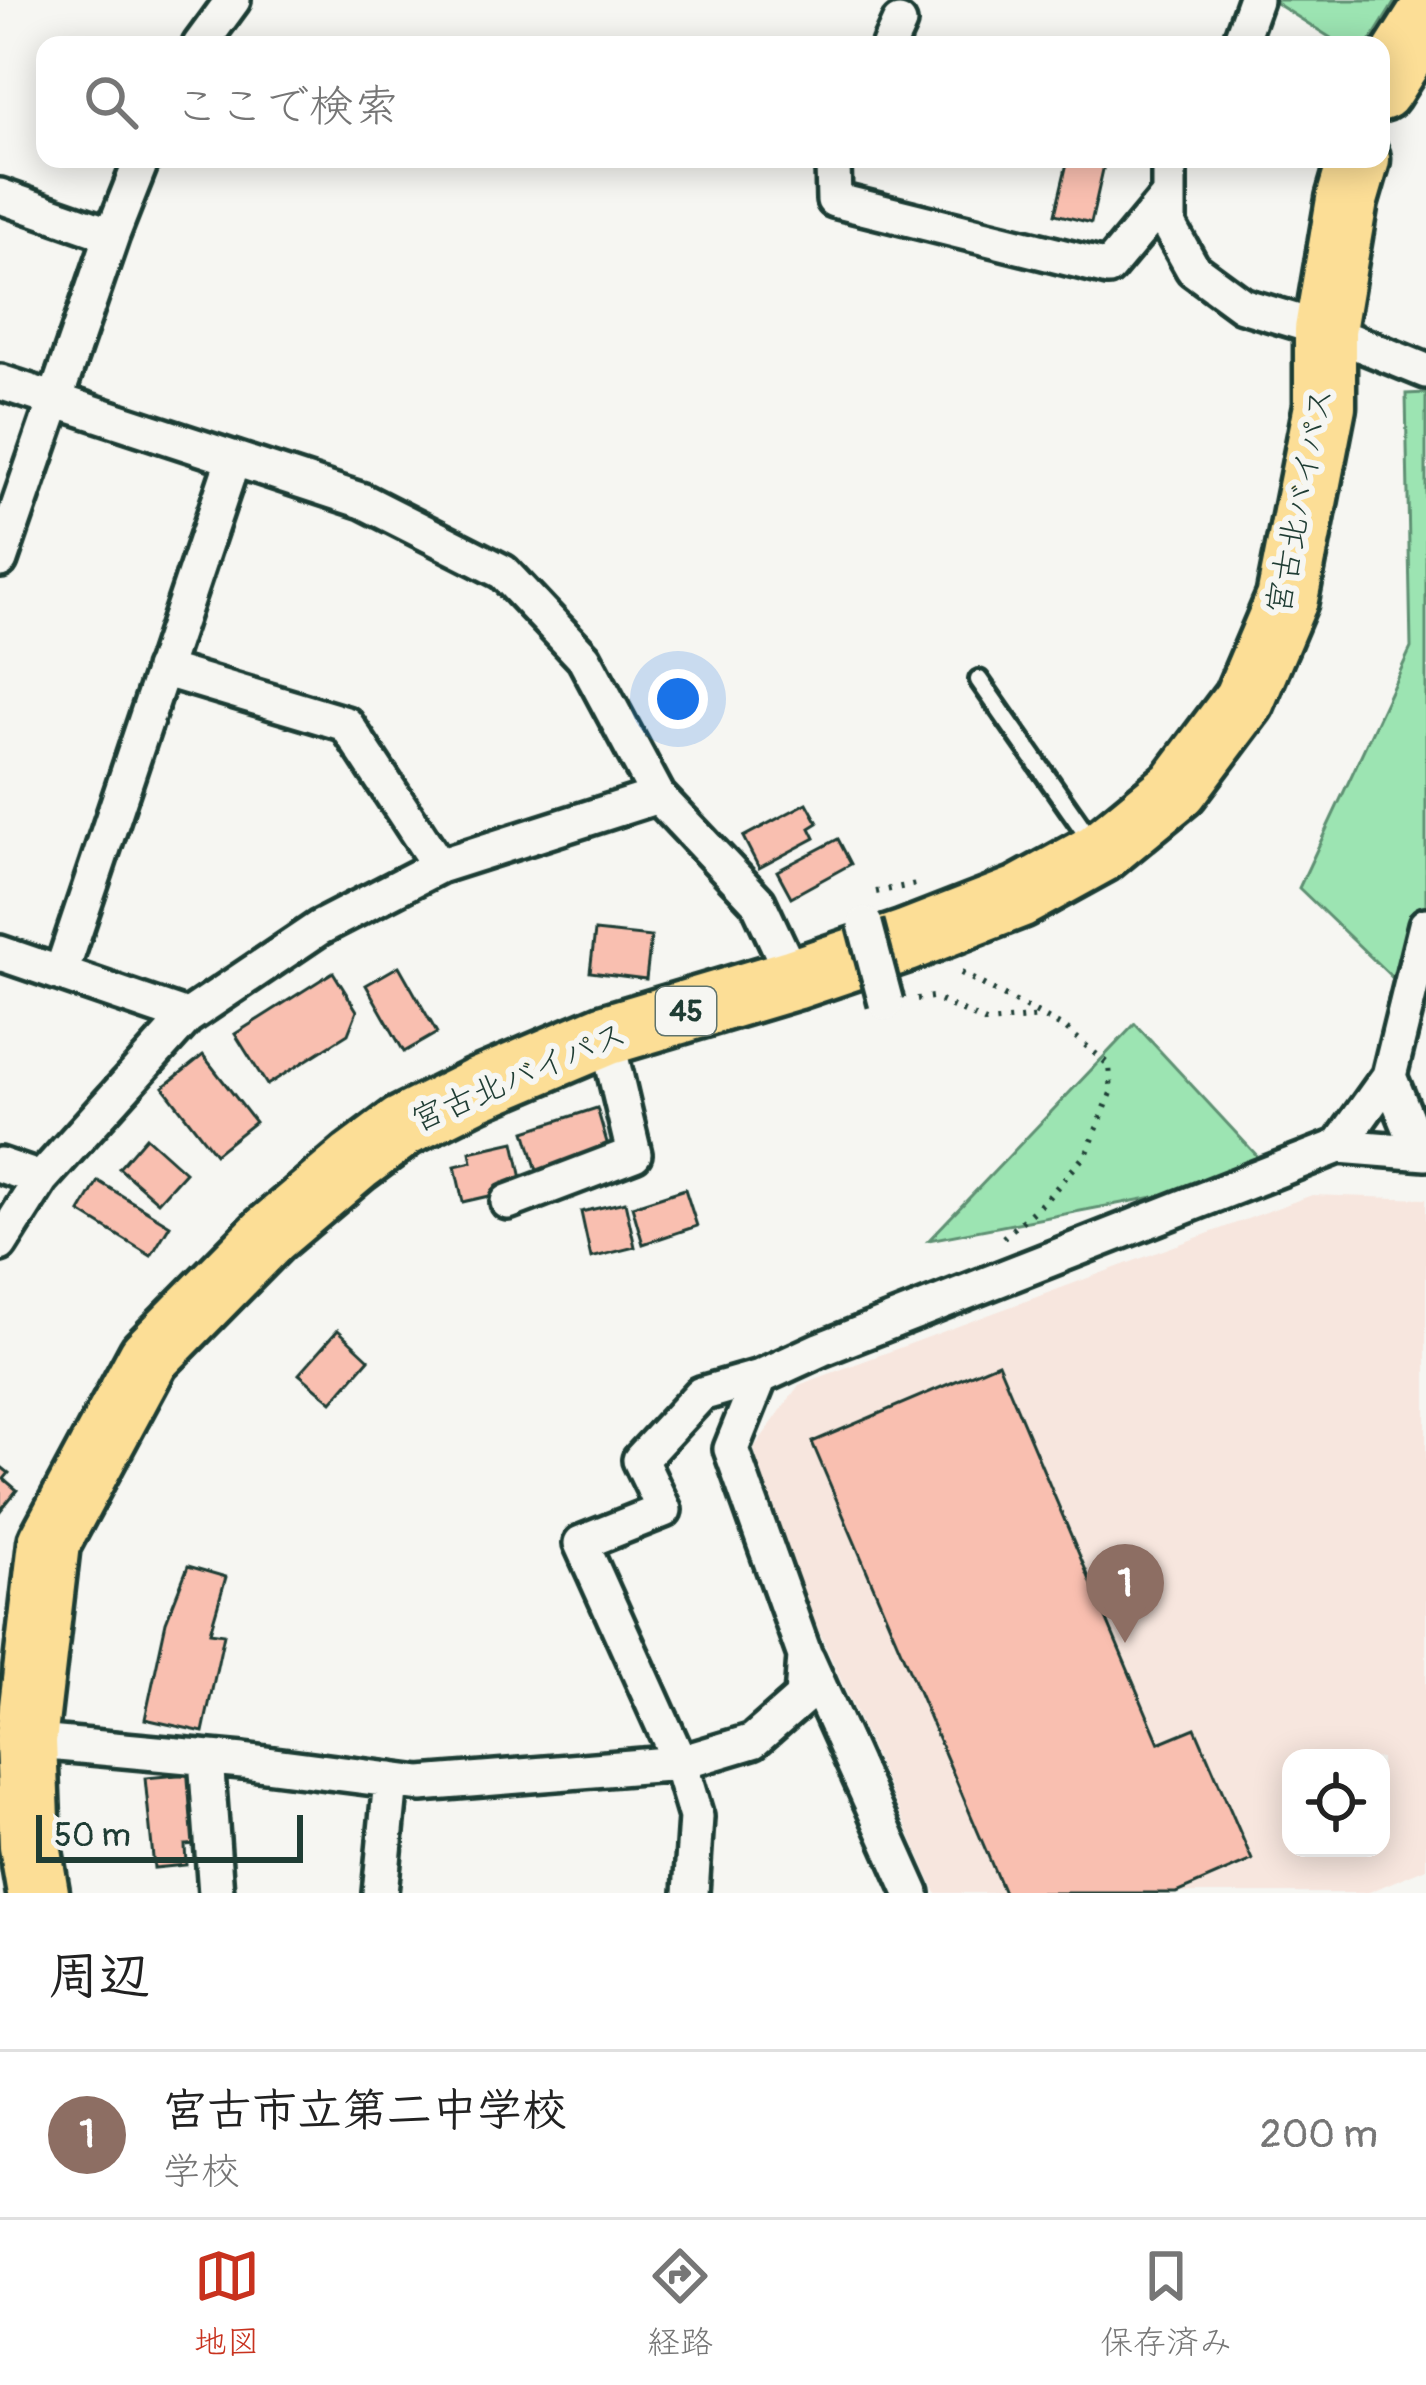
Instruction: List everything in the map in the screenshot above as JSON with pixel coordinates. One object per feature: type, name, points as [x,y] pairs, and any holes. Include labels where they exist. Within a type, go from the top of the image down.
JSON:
[{"type":"highway","points":[[1390,76],[1426,19]]},
{"type":"highway","name":"宮古北バイパス","points":[[38,1893],[13,1737],[50,1543],[149,1357],[270,1234],[403,1126],[606,1035],[794,979],[876,920],[1019,897],[1100,853],[1178,788],[1244,700],[1288,599],[1325,406],[1325,330],[1356,168]]},
{"type":"street","points":[[207,36],[233,0]]},
{"type":"street","points":[[1242,36],[1256,0]]},
{"type":"street","points":[[0,560],[138,168]]},
{"type":"street","points":[[832,168],[834,200],[1108,268],[1168,196]]},
{"type":"street","points":[[1169,168],[1168,226],[1193,269],[1242,304],[1325,330],[1426,371]]},
{"type":"street","points":[[0,196],[112,235]]},
{"type":"street","points":[[0,382],[363,501],[503,572],[584,658],[658,796],[758,902],[794,979]]},
{"type":"street","points":[[61,973],[233,460]]},
{"type":"street","points":[[162,669],[346,724],[440,866]]},
{"type":"street","points":[[0,1244],[41,1179],[187,1017],[319,928],[440,866],[658,796]]},
{"type":"street","points":[[876,920],[886,1003]]},
{"type":"street","points":[[1339,1146],[1389,1076],[1426,926]]},
{"type":"street","points":[[0,953],[187,1017]]},
{"type":"street","points":[[508,1202],[634,1154],[606,1035]]},
{"type":"street","points":[[691,1893],[696,1817],[680,1762],[581,1543],[664,1510],[640,1460],[701,1394],[760,1377],[820,1348],[1339,1146],[1422,1152],[1389,1076]]},
{"type":"street","points":[[0,1166],[41,1179]]},
{"type":"street","points":[[760,1377],[731,1449],[805,1656],[912,1893]]},
{"type":"street","points":[[13,1737],[421,1784],[680,1762],[753,1741],[802,1698],[805,1656]]},
{"type":"street","points":[[206,1758],[217,1893]]},
{"type":"street","points":[[380,1893],[391,1780]]},
{"type":"lane","points":[[979,680],[1100,853]]},
{"type":"path","points":[[924,882],[876,920],[1065,1028],[1109,1065],[1111,1093],[1087,1153],[1045,1201],[995,1245]]},
{"type":"path","points":[[886,1003],[932,997],[986,1022],[1042,1017]]},
{"type":"shaded area","points":[[1312,1195],[1426,1199],[1426,1868],[1367,1893],[936,1893],[773,1528],[754,1448],[799,1385]]},
{"type":"green space","points":[[1271,0],[1396,0],[1374,36],[1328,36]]},
{"type":"green space","points":[[1426,393],[1426,1010],[1299,888],[1411,648],[1406,394]]},
{"type":"green space","points":[[1135,1024],[1274,1174],[929,1240]]},
{"type":"building","points":[[1066,168],[1103,168],[1091,223],[1055,214]]},
{"type":"building","points":[[807,803],[818,823],[810,828],[815,838],[759,868],[743,837]]},
{"type":"building","points":[[838,839],[851,864],[791,897],[777,871]]},
{"type":"building","points":[[595,931],[651,937],[646,979],[590,972]]},
{"type":"building","points":[[399,966],[437,1033],[404,1052],[366,985]]},
{"type":"building","points":[[333,972],[357,1011],[348,1034],[267,1085],[235,1034]]},
{"type":"building","points":[[203,1055],[255,1122],[215,1154],[163,1087]]},
{"type":"building","points":[[597,1108],[610,1153],[538,1174],[525,1131]]},
{"type":"building","points":[[146,1137],[185,1172],[158,1202],[119,1168]]},
{"type":"building","points":[[514,1142],[524,1188],[463,1202],[455,1166],[472,1162],[470,1152]]},
{"type":"building","points":[[98,1181],[170,1225],[151,1256],[80,1212]]},
{"type":"building","points":[[685,1189],[697,1226],[643,1244],[632,1206]]},
{"type":"building","points":[[625,1202],[635,1247],[591,1258],[581,1212]]},
{"type":"building","points":[[338,1330],[369,1359],[332,1402],[299,1374]]},
{"type":"building","points":[[998,1363],[1159,1743],[1195,1728],[1252,1860],[1176,1893],[1004,1893],[812,1442]]},
{"type":"building","points":[[0,1466],[9,1473],[4,1479],[17,1490],[0,1511]]},
{"type":"building","points":[[188,1566],[226,1577],[210,1632],[224,1634],[203,1732],[145,1719],[166,1622]]},
{"type":"building","points":[[200,1773],[207,1843],[185,1845],[186,1865],[154,1868],[145,1778]]},
{"type":"place","name":"宮古市立第二中学校","points":[[1125,1643]]}]
